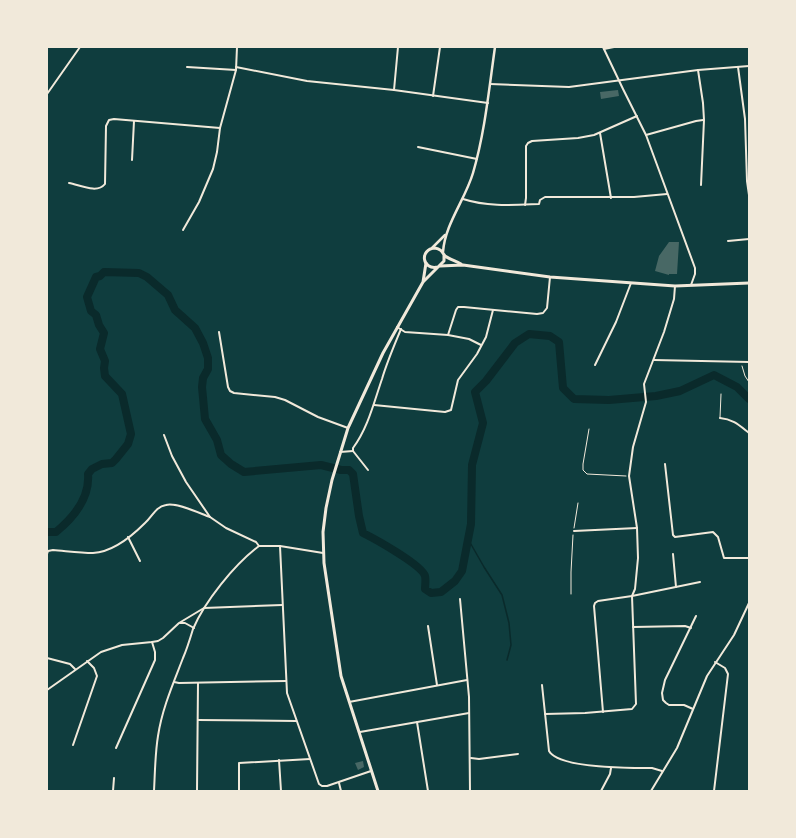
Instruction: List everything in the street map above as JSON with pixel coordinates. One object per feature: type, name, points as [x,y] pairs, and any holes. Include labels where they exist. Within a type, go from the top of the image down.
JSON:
[{"type":"main road","points":[[463,265],[444,254],[438,248],[432,248],[425,253],[424,257],[426,263],[431,268],[463,265],[550,278],[675,286],[749,282]]},
{"type":"main road","points":[[422,282],[444,261],[444,254]]},
{"type":"main road","points":[[378,791],[373,771],[341,676],[323,553],[323,532],[332,480],[348,428],[373,372],[422,282],[426,263]]},
{"type":"street","points":[[47,94],[80,47]]},
{"type":"street","points":[[184,230],[199,202],[213,169],[220,128],[236,69],[237,47]]},
{"type":"street","points":[[394,90],[398,47]]},
{"type":"street","points":[[433,96],[440,47]]},
{"type":"street","points":[[432,248],[446,234],[473,174],[488,103],[495,47]]},
{"type":"street","points":[[614,47],[604,48],[646,134],[695,268],[695,274],[691,285]]},
{"type":"street","points":[[490,84],[569,87],[698,70],[749,66]]},
{"type":"street","points":[[187,67],[236,69],[307,81],[394,90],[488,103]]},
{"type":"street","points":[[738,67],[745,119],[747,181],[749,195]]},
{"type":"street","points":[[698,70],[704,120],[702,185]]},
{"type":"street","points":[[525,205],[526,146],[528,143],[532,141],[578,138],[600,133],[637,116]]},
{"type":"street","points":[[69,182],[97,189],[102,188],[105,184],[106,126],[109,120],[114,119],[220,128]]},
{"type":"street","points":[[646,134],[704,120]]},
{"type":"street","points":[[132,160],[134,121]]},
{"type":"street","points":[[600,133],[611,198]]},
{"type":"street","points":[[418,147],[477,159]]},
{"type":"street","points":[[463,199],[485,204],[525,205],[539,204],[540,200],[545,197],[611,198],[667,194]]},
{"type":"street","points":[[444,254],[446,234]]},
{"type":"street","points":[[728,241],[749,239]]},
{"type":"street","points":[[448,336],[458,307],[537,314],[543,313],[546,308],[550,278]]},
{"type":"street","points":[[595,365],[616,322],[631,283]]},
{"type":"street","points":[[545,714],[603,712],[632,709],[636,704],[632,596],[635,589],[638,558],[637,528],[629,476],[633,447],[646,402],[644,384],[654,360],[674,299],[675,286]]},
{"type":"street","points":[[374,405],[445,412],[451,410],[455,386],[477,354],[486,337],[493,310]]},
{"type":"street","points":[[397,327],[404,332],[448,336],[469,340],[481,345]]},
{"type":"street","points":[[353,451],[353,448],[363,431],[374,405],[387,364],[401,329]]},
{"type":"street","points":[[219,332],[228,387],[230,391],[234,393],[275,397],[285,400],[318,417],[348,428]]},
{"type":"street","points":[[654,360],[749,362]]},
{"type":"street","points":[[720,418],[728,418],[749,433]]},
{"type":"street","points":[[164,435],[172,456],[186,482],[210,517]]},
{"type":"street","points":[[340,452],[353,451]]},
{"type":"street","points":[[353,451],[368,470]]},
{"type":"street","points":[[665,464],[672,535],[675,536],[712,532],[718,537],[724,558],[749,558]]},
{"type":"street","points":[[48,552],[53,550],[92,553],[111,548],[128,537],[145,523],[160,506],[167,504],[210,517],[226,528],[256,542],[259,546]]},
{"type":"street","points":[[574,531],[637,528]]},
{"type":"street","points":[[128,537],[140,561]]},
{"type":"street","points":[[154,791],[158,738],[163,715],[194,628],[204,608],[219,586],[251,552],[259,546],[280,546],[323,553]]},
{"type":"street","points":[[280,546],[287,693],[319,784],[322,786],[327,786],[373,771]]},
{"type":"street","points":[[673,554],[676,587]]},
{"type":"street","points":[[603,712],[594,606],[595,603],[598,601],[632,596],[700,582]]},
{"type":"street","points":[[460,599],[469,713],[471,758],[470,791]]},
{"type":"street","points":[[651,791],[677,748],[707,676],[734,635],[749,603]]},
{"type":"street","points":[[47,690],[100,652],[122,645],[152,642],[163,638],[179,623],[204,608],[282,605]]},
{"type":"street","points":[[693,709],[684,705],[666,704],[663,700],[662,693],[665,680],[696,616]]},
{"type":"street","points":[[179,623],[185,623],[194,628]]},
{"type":"street","points":[[428,626],[437,685]]},
{"type":"street","points":[[633,627],[685,626],[691,628]]},
{"type":"street","points":[[116,748],[155,660],[155,652],[152,642]]},
{"type":"street","points":[[47,658],[70,664],[75,669]]},
{"type":"street","points":[[73,745],[97,676],[94,668],[87,661]]},
{"type":"street","points":[[714,791],[728,674],[725,668],[715,662]]},
{"type":"street","points":[[349,702],[467,680]]},
{"type":"street","points":[[174,682],[179,684],[286,681]]},
{"type":"street","points":[[198,683],[198,791]]},
{"type":"street","points":[[542,685],[549,751],[551,756],[557,759],[590,766],[611,768],[652,768],[662,771]]},
{"type":"street","points":[[360,732],[469,713]]},
{"type":"street","points":[[198,720],[296,721]]},
{"type":"street","points":[[417,722],[428,791]]},
{"type":"street","points":[[471,758],[479,759],[518,754]]},
{"type":"street","points":[[240,791],[239,763],[310,759]]},
{"type":"street","points":[[279,760],[281,791]]},
{"type":"street","points":[[601,791],[610,774],[611,768]]},
{"type":"street","points":[[113,791],[114,778]]},
{"type":"street","points":[[339,783],[341,791]]},
{"type":"lane","points":[[720,418],[721,394]]},
{"type":"path","points":[[741,362],[745,376],[749,382]]},
{"type":"path","points":[[589,429],[583,470],[587,474],[629,476]]},
{"type":"path","points":[[571,594],[574,531],[578,503]]},
{"type":"building","points":[[618,90],[619,96],[601,99],[600,92]]},
{"type":"building","points":[[669,242],[679,242],[677,274],[669,275],[655,271],[659,256]]},
{"type":"building","points":[[363,761],[364,767],[358,770],[355,763]]},
{"type":"waterway","points":[[47,532],[56,532],[74,514],[86,491],[88,474],[92,469],[102,464],[112,463],[128,444],[131,434],[122,394],[105,376],[105,361],[100,349],[104,333],[99,325],[96,315],[91,311],[87,297],[96,277],[100,276],[104,272],[139,273],[147,277],[168,295],[175,310],[195,328],[203,343],[208,358],[208,369],[203,378],[202,387],[205,419],[217,440],[221,455],[231,464],[244,472],[321,465],[341,470],[349,470],[353,474],[363,533],[416,565],[425,576],[425,589],[431,593],[441,592],[455,581],[462,571],[471,524],[472,465],[483,423],[475,392],[486,381],[515,343],[529,334],[550,336],[559,342],[563,388],[574,399],[609,400],[656,396],[680,391],[714,375],[737,387],[749,399]]},
{"type":"waterway","points":[[468,539],[502,595],[509,623],[511,645],[507,660]]}]
